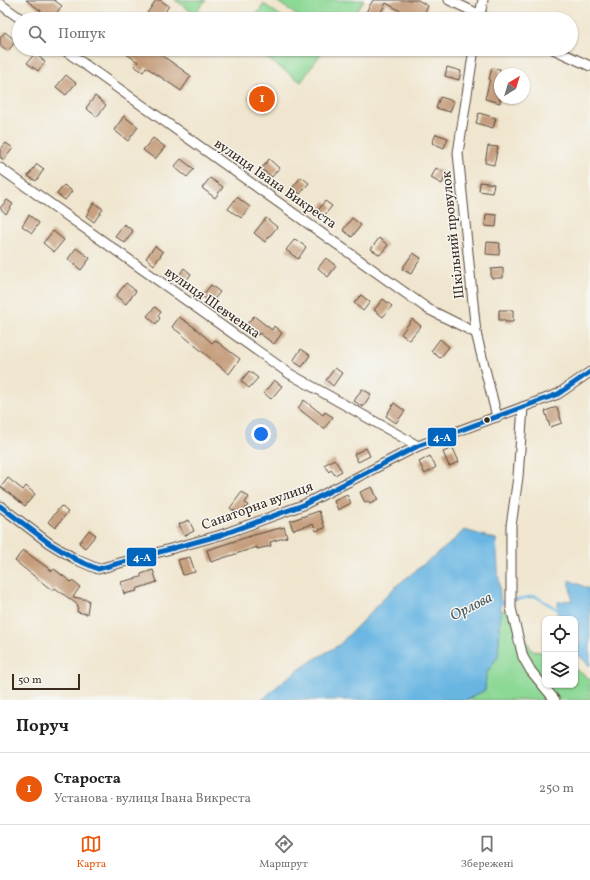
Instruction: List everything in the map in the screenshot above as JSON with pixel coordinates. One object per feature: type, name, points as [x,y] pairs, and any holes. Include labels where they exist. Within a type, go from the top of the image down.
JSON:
[{"type":"street","points":[[449,0],[470,12]]},
{"type":"street","points":[[480,12],[483,0]]},
{"type":"street","points":[[0,4],[12,13]]},
{"type":"street","name":"вулиця Івана Викреста","points":[[73,56],[428,309],[476,333]]},
{"type":"street","name":"Шкільний провулок","points":[[473,56],[458,153],[476,333],[497,417]]},
{"type":"street","points":[[568,56],[590,66]]},
{"type":"street","name":"вулиця Шевченка","points":[[0,168],[290,374],[418,446]]},
{"type":"street","name":"Санаторна вулиця","points":[[0,506],[50,543],[77,560],[98,569],[221,535],[303,505],[418,446],[558,394],[590,372]]},
{"type":"street","points":[[523,407],[518,477],[511,526],[511,608],[524,657],[531,672],[555,700]]},
{"type":"green space","points":[[175,0],[206,0],[197,12],[192,12]]},
{"type":"green space","points":[[275,0],[364,0],[356,12],[292,12]]},
{"type":"green space","points":[[264,4],[275,12],[258,12]]},
{"type":"green space","points":[[264,56],[319,56],[301,82]]},
{"type":"green space","points":[[501,610],[519,616],[524,635],[532,651],[542,652],[542,688],[578,688],[578,671],[590,679],[590,700],[466,700],[485,690],[486,675],[498,657]]},
{"type":"water","points":[[464,530],[496,539],[501,610],[498,657],[486,675],[485,690],[466,700],[262,700],[283,681],[313,660],[339,645],[396,586],[452,542]]},
{"type":"water","points":[[569,580],[590,589],[590,666],[578,655],[580,640],[578,636],[578,616],[560,616],[558,614],[558,602],[572,600]]},
{"type":"building","points":[[26,0],[54,0],[62,6],[57,12],[42,12]]},
{"type":"building","points":[[156,0],[160,0],[169,6],[165,12],[148,12]]},
{"type":"building","points":[[373,0],[418,0],[428,6],[425,12],[402,12],[386,3],[381,12],[366,12]]},
{"type":"building","points":[[5,32],[12,38],[12,46],[8,51],[0,45],[0,38]]},
{"type":"building","points":[[33,56],[38,56],[45,62],[38,71],[27,63]]},
{"type":"building","points":[[129,56],[163,56],[191,76],[181,91],[146,67],[143,72],[134,66],[138,62]]},
{"type":"building","points":[[447,67],[461,71],[459,80],[445,76]]},
{"type":"building","points":[[492,68],[494,68],[494,101],[485,99]]},
{"type":"building","points":[[66,75],[76,83],[66,95],[56,87]]},
{"type":"building","points":[[256,86],[275,99],[266,111],[248,98]]},
{"type":"building","points":[[95,96],[106,105],[97,117],[86,108]]},
{"type":"building","points":[[440,97],[454,101],[450,112],[436,108]]},
{"type":"building","points":[[479,113],[496,118],[493,128],[476,123]]},
{"type":"building","points":[[124,116],[138,127],[128,141],[114,130]]},
{"type":"building","points":[[436,134],[448,138],[444,148],[432,143]]},
{"type":"building","points":[[153,138],[165,147],[155,159],[143,150]]},
{"type":"building","points":[[6,143],[13,148],[4,160],[0,157],[0,150]]},
{"type":"building","points":[[488,146],[498,147],[494,165],[485,163]]},
{"type":"building","points":[[181,159],[194,169],[187,177],[174,167]]},
{"type":"building","points":[[269,159],[279,168],[272,177],[261,169]]},
{"type":"building","points":[[37,164],[44,169],[36,181],[28,176]]},
{"type":"building","points":[[436,168],[447,174],[442,184],[431,178]]},
{"type":"building","points":[[301,177],[309,183],[300,194],[292,188]]},
{"type":"building","points":[[210,178],[223,187],[215,198],[202,188]]},
{"type":"building","points":[[480,182],[494,184],[492,193],[479,191]]},
{"type":"building","points":[[64,185],[72,191],[65,200],[57,194]]},
{"type":"building","points":[[237,197],[250,207],[241,218],[228,209]]},
{"type":"building","points":[[7,200],[13,204],[6,214],[0,208]]},
{"type":"building","points":[[325,201],[332,206],[323,217],[317,212]]},
{"type":"building","points":[[94,203],[103,209],[94,222],[86,216]]},
{"type":"building","points":[[486,214],[497,215],[496,227],[485,226]]},
{"type":"building","points":[[29,215],[39,223],[32,233],[22,226]]},
{"type":"building","points":[[266,218],[277,227],[265,242],[254,233]]},
{"type":"building","points":[[352,218],[361,225],[352,237],[343,230]]},
{"type":"building","points":[[124,224],[133,231],[125,243],[115,236]]},
{"type":"building","points":[[53,231],[64,240],[54,252],[43,243]]},
{"type":"building","points":[[379,238],[388,245],[380,255],[371,249]]},
{"type":"building","points":[[295,239],[306,247],[298,259],[286,250]]},
{"type":"building","points":[[487,242],[500,243],[499,255],[486,254]]},
{"type":"building","points":[[155,246],[163,252],[154,265],[146,258]]},
{"type":"building","points":[[76,248],[90,258],[81,270],[68,259]]},
{"type":"building","points":[[413,253],[421,258],[411,274],[402,269]]},
{"type":"building","points":[[326,258],[336,266],[328,277],[318,268]]},
{"type":"building","points":[[184,268],[191,274],[184,284],[177,279]]},
{"type":"building","points":[[503,268],[503,278],[491,278],[491,269]]},
{"type":"building","points":[[126,283],[136,291],[126,304],[116,296]]},
{"type":"building","points":[[211,285],[220,292],[211,303],[202,296]]},
{"type":"building","points":[[361,295],[370,302],[363,311],[354,303]]},
{"type":"building","points":[[383,299],[392,306],[383,317],[374,310]]},
{"type":"building","points":[[155,307],[161,312],[158,316],[160,318],[156,324],[147,316]]},
{"type":"building","points":[[499,310],[513,310],[513,322],[499,320]]},
{"type":"building","points":[[254,316],[272,330],[274,326],[282,333],[274,344],[259,333],[258,335],[246,325]]},
{"type":"building","points":[[179,317],[194,327],[212,343],[215,340],[240,359],[229,374],[172,327]]},
{"type":"building","points":[[412,319],[421,326],[409,340],[401,334]]},
{"type":"building","points":[[440,339],[449,347],[440,358],[431,351]]},
{"type":"building","points":[[301,349],[310,355],[302,367],[293,361]]},
{"type":"building","points":[[335,368],[342,373],[333,386],[326,380]]},
{"type":"building","points":[[249,371],[258,378],[249,388],[241,381]]},
{"type":"building","points":[[274,380],[282,386],[271,399],[264,393]]},
{"type":"building","points":[[362,389],[371,394],[363,407],[354,401]]},
{"type":"building","points":[[304,400],[323,415],[325,412],[333,417],[324,429],[298,408]]},
{"type":"building","points":[[394,403],[405,411],[396,423],[386,416]]},
{"type":"building","points":[[557,407],[562,423],[550,427],[545,411]]},
{"type":"building","points":[[366,448],[370,456],[358,462],[354,454]]},
{"type":"building","points":[[453,448],[459,462],[449,466],[443,452]]},
{"type":"building","points":[[430,456],[436,467],[425,474],[419,462]]},
{"type":"building","points":[[334,459],[342,471],[335,475],[331,470],[329,472],[324,465]]},
{"type":"building","points":[[8,478],[23,490],[26,486],[35,494],[25,506],[1,487]]},
{"type":"building","points":[[372,487],[378,500],[370,504],[368,501],[365,503],[360,492]]},
{"type":"building","points":[[242,492],[249,497],[245,503],[248,505],[240,515],[230,508]]},
{"type":"building","points":[[347,495],[351,503],[338,510],[334,501]]},
{"type":"building","points":[[61,506],[68,512],[55,528],[48,522]]},
{"type":"building","points":[[319,511],[325,528],[316,531],[313,524],[293,530],[290,521]]},
{"type":"building","points":[[189,520],[194,531],[184,536],[179,524]]},
{"type":"building","points":[[284,527],[287,537],[270,542],[271,546],[257,549],[257,547],[211,562],[207,550]]},
{"type":"building","points":[[89,530],[96,535],[85,548],[79,543]]},
{"type":"building","points":[[23,550],[52,571],[54,569],[80,587],[73,597],[89,600],[87,614],[77,612],[78,605],[55,588],[53,591],[15,561]]},
{"type":"building","points":[[190,557],[195,572],[183,575],[178,560]]},
{"type":"building","points":[[153,570],[157,582],[136,589],[137,591],[124,594],[121,582],[141,577],[141,574]]},
{"type":"waterway","name":"Орлова","points":[[514,600],[535,596],[560,611]]},
{"type":"waterway","name":"Орлова","points":[[498,604],[509,601]]},
{"type":"transit line","name":"4-А","points":[[0,506],[49,543],[77,560],[98,569],[221,535],[303,505],[418,446],[558,394],[590,372]]},
{"type":"place","name":"Староста","points":[[262,99]]}]
